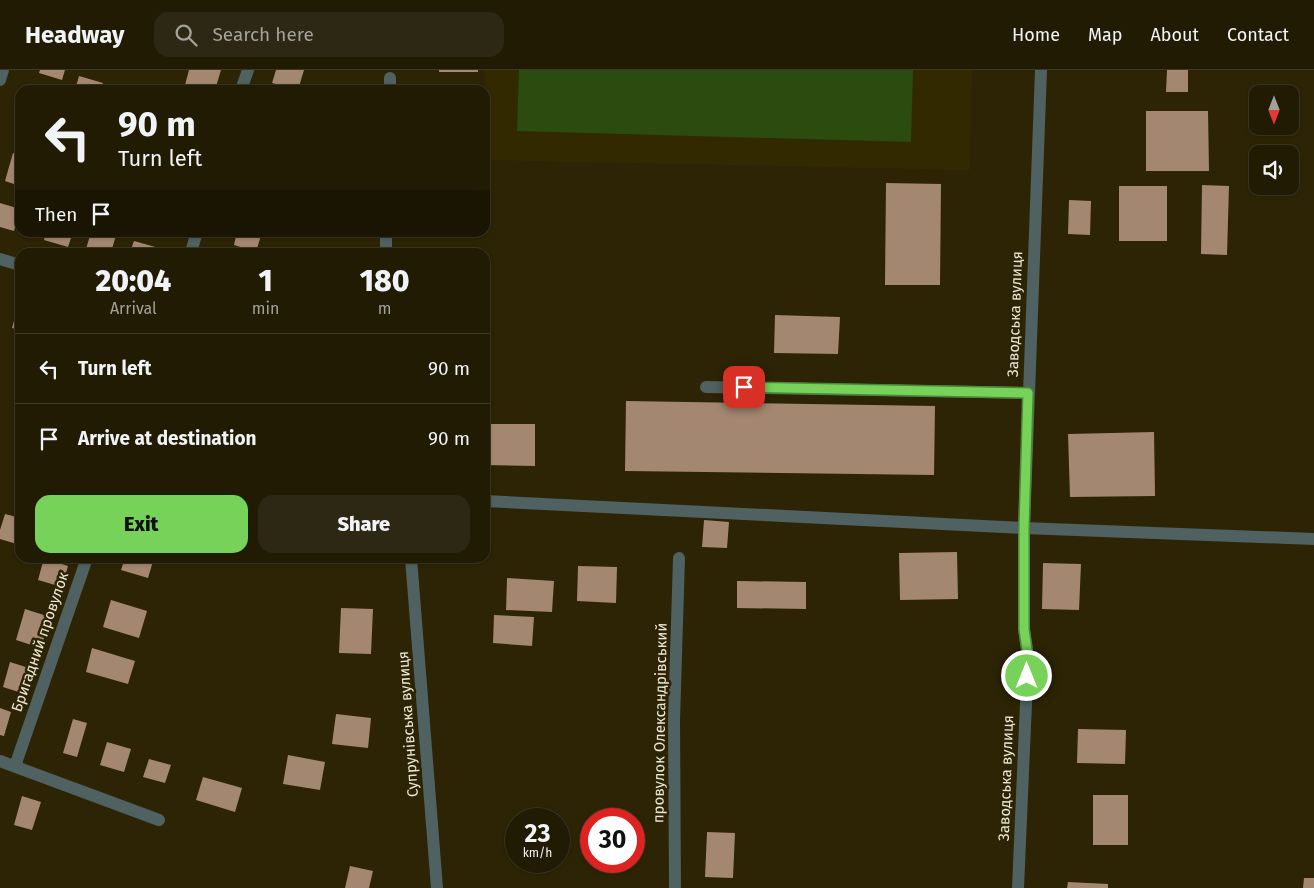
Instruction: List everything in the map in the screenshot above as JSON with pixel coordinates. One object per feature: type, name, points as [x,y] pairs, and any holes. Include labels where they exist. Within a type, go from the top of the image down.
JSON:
[{"type":"street","points":[[0,80],[3,70]]},
{"type":"street","points":[[243,85],[248,70]]},
{"type":"street","name":"Заводська вулиця","points":[[1018,888],[1028,657],[1024,629],[1024,528],[1041,70]]},
{"type":"street","points":[[0,259],[15,263]]},
{"type":"street","points":[[706,387],[1028,393]]},
{"type":"street","points":[[490,500],[1024,528],[1314,539]]},
{"type":"street","name":"провулок Олександрівський","points":[[675,888],[674,720],[679,558]]},
{"type":"street","name":"Бригадний провулок","points":[[14,766],[85,563]]},
{"type":"street","name":"Супрунівська вулиця","points":[[411,563],[437,888]]},
{"type":"street","points":[[0,762],[159,820]]},
{"type":"shaded area","points":[[485,70],[972,70],[970,170],[490,160],[490,85],[485,85]]},
{"type":"green space","points":[[519,70],[913,70],[911,142],[517,131]]},
{"type":"building","points":[[40,70],[65,70],[62,80],[39,73]]},
{"type":"building","points":[[189,70],[221,70],[216,85],[185,85]]},
{"type":"building","points":[[276,70],[304,70],[300,85],[272,83]]},
{"type":"building","points":[[439,70],[478,70],[478,72],[439,72]]},
{"type":"building","points":[[1167,70],[1188,70],[1188,92],[1166,92]]},
{"type":"building","points":[[79,76],[103,83],[102,85],[76,85]]},
{"type":"building","points":[[1146,111],[1208,111],[1209,171],[1146,171]]},
{"type":"building","points":[[13,153],[15,154],[15,184],[5,181]]},
{"type":"building","points":[[886,183],[941,184],[940,285],[885,285]]},
{"type":"building","points":[[1202,185],[1229,186],[1227,255],[1201,254]]},
{"type":"building","points":[[1119,186],[1167,186],[1167,241],[1119,241]]},
{"type":"building","points":[[1069,200],[1091,201],[1090,235],[1068,234]]},
{"type":"building","points":[[0,203],[15,208],[14,231],[0,227]]},
{"type":"building","points":[[45,237],[71,237],[68,247],[44,240]]},
{"type":"building","points":[[90,237],[116,237],[112,248],[86,248]]},
{"type":"building","points":[[236,237],[260,237],[257,248],[243,248],[234,245]]},
{"type":"building","points":[[134,241],[159,248],[131,248]]},
{"type":"building","points":[[775,315],[840,317],[838,354],[774,353]]},
{"type":"building","points":[[15,317],[15,329],[12,328]]},
{"type":"building","points":[[626,401],[935,406],[934,475],[625,471]]},
{"type":"building","points":[[490,424],[535,424],[535,466],[490,465]]},
{"type":"building","points":[[1154,432],[1155,496],[1070,497],[1068,434]]},
{"type":"building","points":[[5,514],[15,517],[15,544],[0,539],[0,530]]},
{"type":"building","points":[[704,520],[729,522],[727,548],[702,547]]},
{"type":"building","points":[[957,552],[958,599],[900,600],[899,553]]},
{"type":"building","points":[[43,563],[59,563],[68,566],[62,587],[38,580]]},
{"type":"building","points":[[123,563],[152,563],[148,578],[121,570]]},
{"type":"building","points":[[1043,563],[1081,564],[1079,610],[1042,609]]},
{"type":"building","points":[[578,566],[617,567],[616,603],[577,601]]},
{"type":"building","points":[[507,578],[554,581],[552,612],[506,610]]},
{"type":"building","points":[[737,581],[806,582],[806,609],[737,608]]},
{"type":"building","points":[[111,600],[147,611],[139,638],[103,627]]},
{"type":"building","points":[[341,608],[373,609],[371,654],[339,653]]},
{"type":"building","points":[[25,609],[50,617],[41,648],[16,640]]},
{"type":"building","points":[[494,615],[534,617],[532,646],[493,643]]},
{"type":"building","points":[[92,648],[135,661],[128,684],[86,672]]},
{"type":"building","points":[[10,662],[32,669],[25,694],[3,687]]},
{"type":"building","points":[[0,708],[11,712],[4,736],[0,735]]},
{"type":"building","points":[[336,714],[371,718],[368,748],[332,744]]},
{"type":"building","points":[[73,719],[87,723],[77,757],[63,753]]},
{"type":"building","points":[[1078,729],[1126,730],[1125,764],[1077,763]]},
{"type":"building","points":[[107,742],[131,749],[124,772],[100,765]]},
{"type":"building","points":[[288,755],[325,762],[320,790],[283,784]]},
{"type":"building","points":[[149,759],[171,765],[165,783],[143,777]]},
{"type":"building","points":[[203,777],[242,788],[235,812],[196,800]]},
{"type":"building","points":[[1093,795],[1128,795],[1128,845],[1093,845]]},
{"type":"building","points":[[22,796],[41,802],[32,830],[14,825]]},
{"type":"building","points":[[707,832],[735,833],[733,878],[705,877]]},
{"type":"building","points":[[350,866],[373,871],[369,888],[345,888]]},
{"type":"building","points":[[1304,878],[1314,878],[1314,888],[1303,888]]},
{"type":"building","points":[[1068,882],[1108,884],[1108,888],[1067,888]]},
{"type":"route","points":[[744,387],[1028,393],[1024,528],[1024,629],[1028,657],[1027,676]]}]
